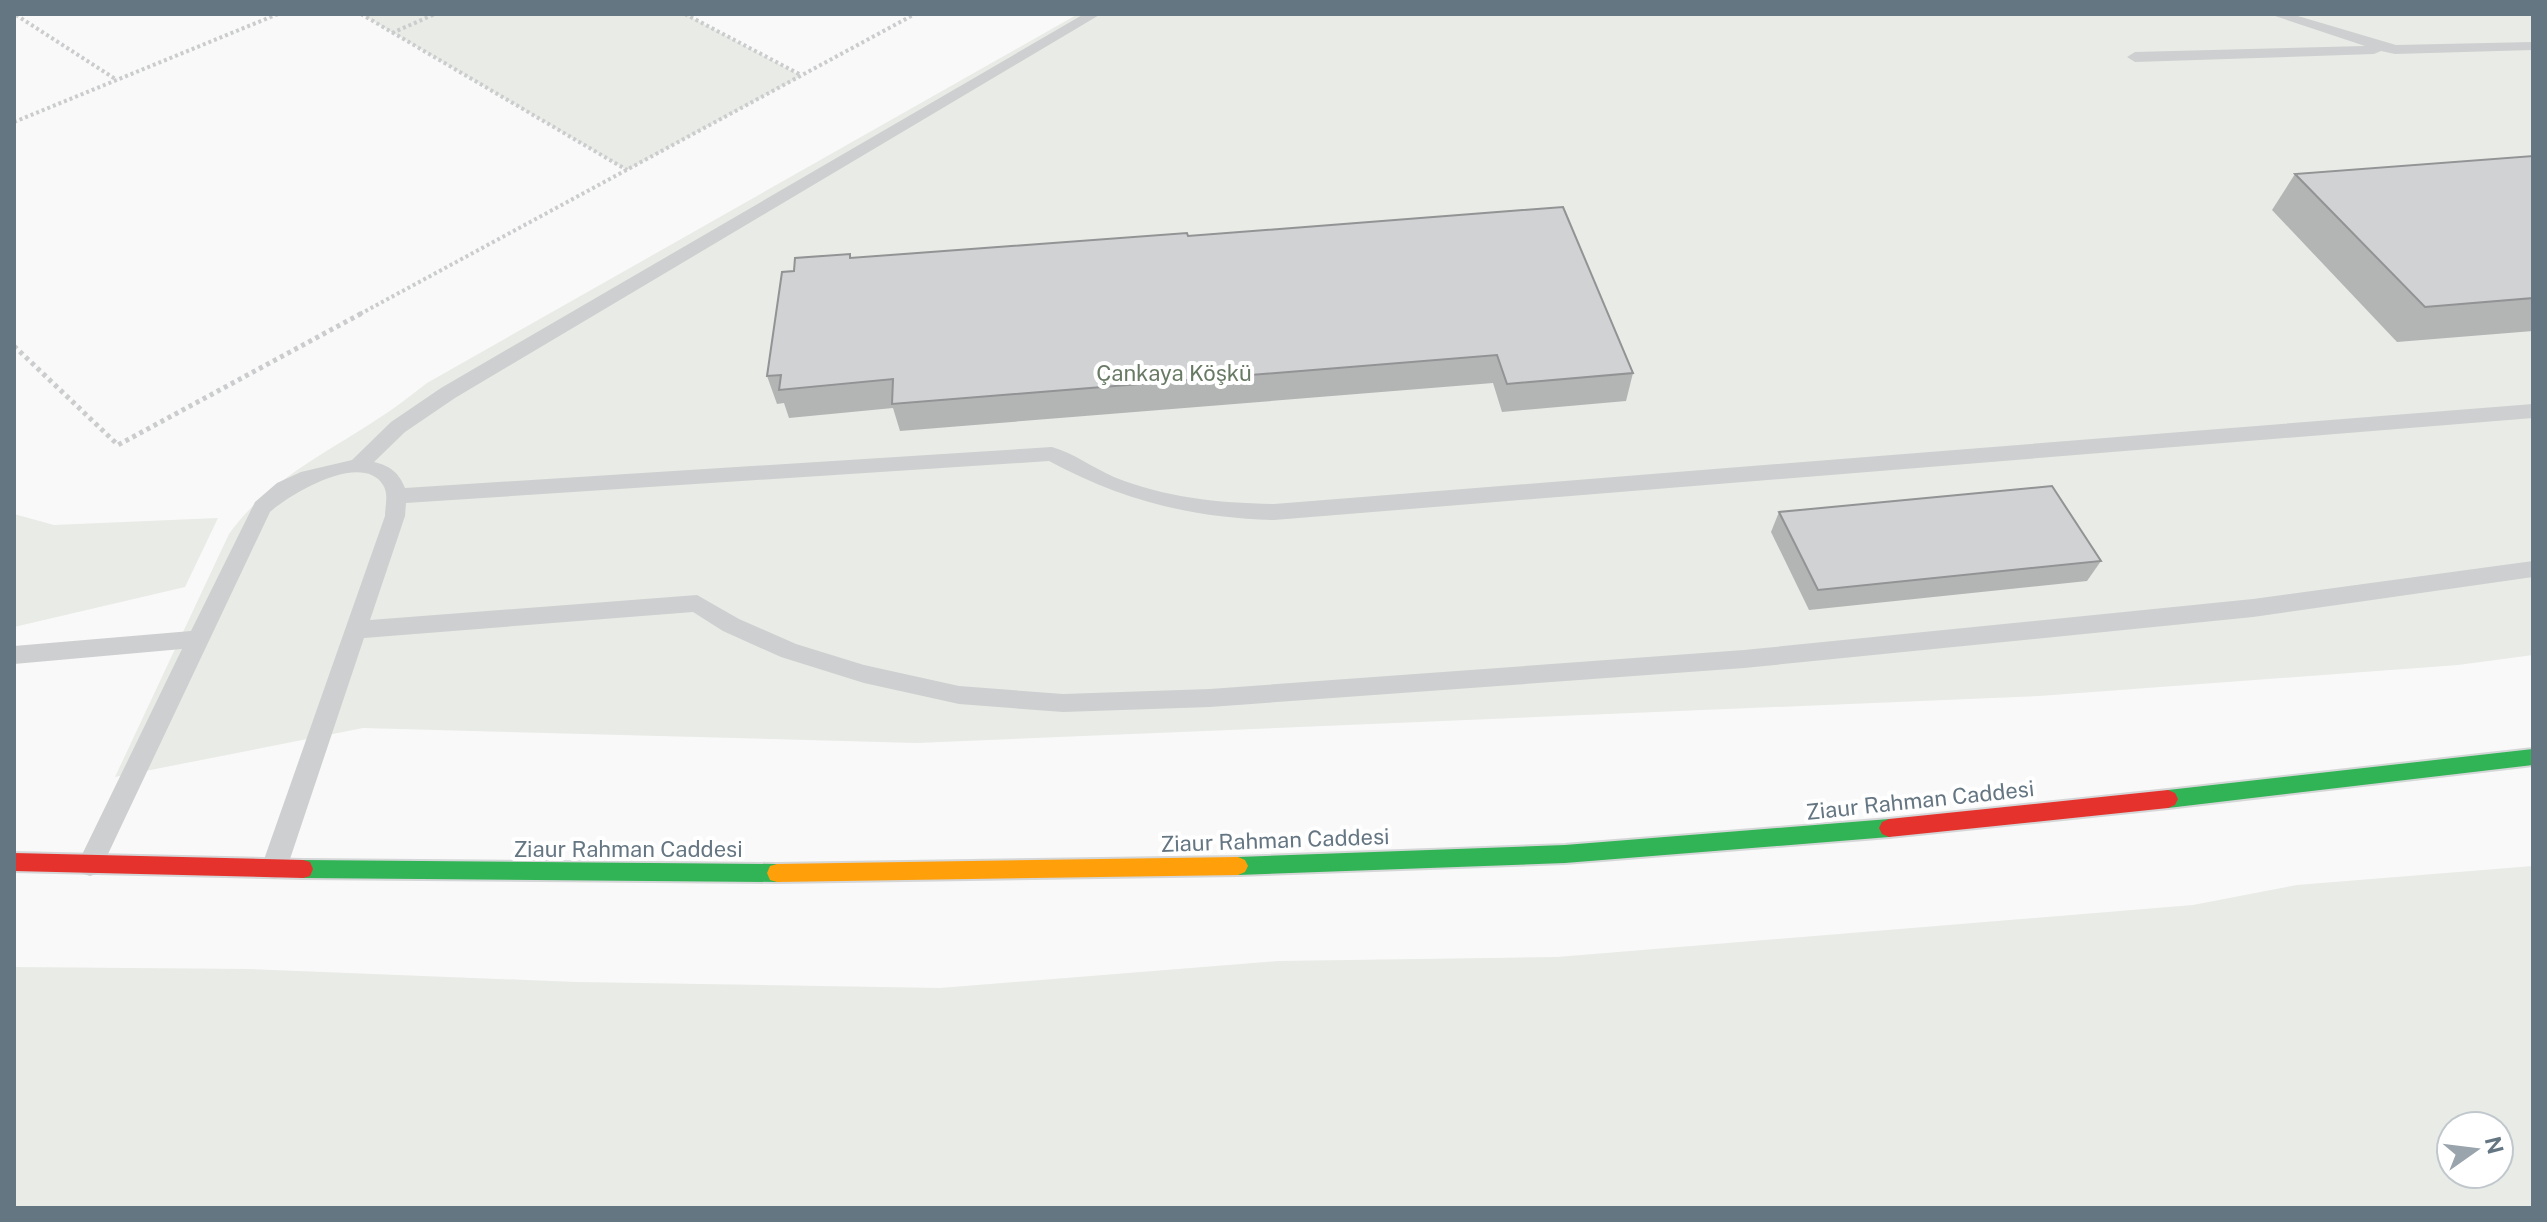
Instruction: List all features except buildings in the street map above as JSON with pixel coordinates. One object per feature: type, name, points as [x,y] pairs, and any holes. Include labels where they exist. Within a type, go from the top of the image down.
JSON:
[{"type":"main road","name":"Ziaur Rahman Caddesi","points":[[14,862],[600,874],[928,874],[1480,857],[1696,846],[2533,757]]},
{"type":"lane","points":[[358,466],[398,427],[448,393],[1094,14]]},
{"type":"lane","points":[[2276,14],[2395,50]]},
{"type":"lane","points":[[2135,57],[2533,46]]},
{"type":"lane","points":[[400,496],[1052,454],[1127,492],[1176,506],[1220,512],[1274,512],[2533,411]]},
{"type":"lane","points":[[90,865],[262,507],[289,485],[328,470],[358,466],[380,470],[394,481],[400,496],[274,868]]},
{"type":"lane","points":[[356,630],[697,603],[731,625],[789,651],[864,674],[959,695],[1078,703],[1226,697],[1744,659],[2253,608],[2533,569]]},
{"type":"lane","points":[[14,655],[198,639]]},
{"type":"path","points":[[14,122],[278,14]]},
{"type":"path","points":[[361,14],[627,170]]},
{"type":"path","points":[[392,33],[435,14]]},
{"type":"path","points":[[685,14],[801,76]]},
{"type":"path","points":[[14,346],[118,445],[915,14]]},
{"type":"path","points":[[16,15],[117,80]]},
{"type":"green space","points":[[361,14],[685,14],[801,76],[627,170]]},
{"type":"green space","name":"Çankaya Köşkü","points":[[1078,14],[2533,14],[2533,655],[2458,665],[2039,696],[917,743],[363,728],[115,777],[229,534],[278,484],[427,383]]},
{"type":"green space","points":[[14,514],[54,525],[218,518],[185,587],[14,627]]},
{"type":"green space","points":[[2533,866],[2533,1208],[14,1208],[14,967],[248,969],[576,982],[940,988],[1278,961],[1557,957],[2193,905],[2297,885]]},
{"type":"traffic: fast","points":[[2168,799],[2533,757]]},
{"type":"traffic: fast","points":[[1238,866],[1565,854],[1889,828]]},
{"type":"traffic: fast","points":[[303,869],[777,873]]},
{"type":"traffic: slow","points":[[777,873],[1238,866]]},
{"type":"traffic: jam","points":[[1889,828],[2168,799]]},
{"type":"traffic: jam","points":[[14,862],[303,869]]}]
